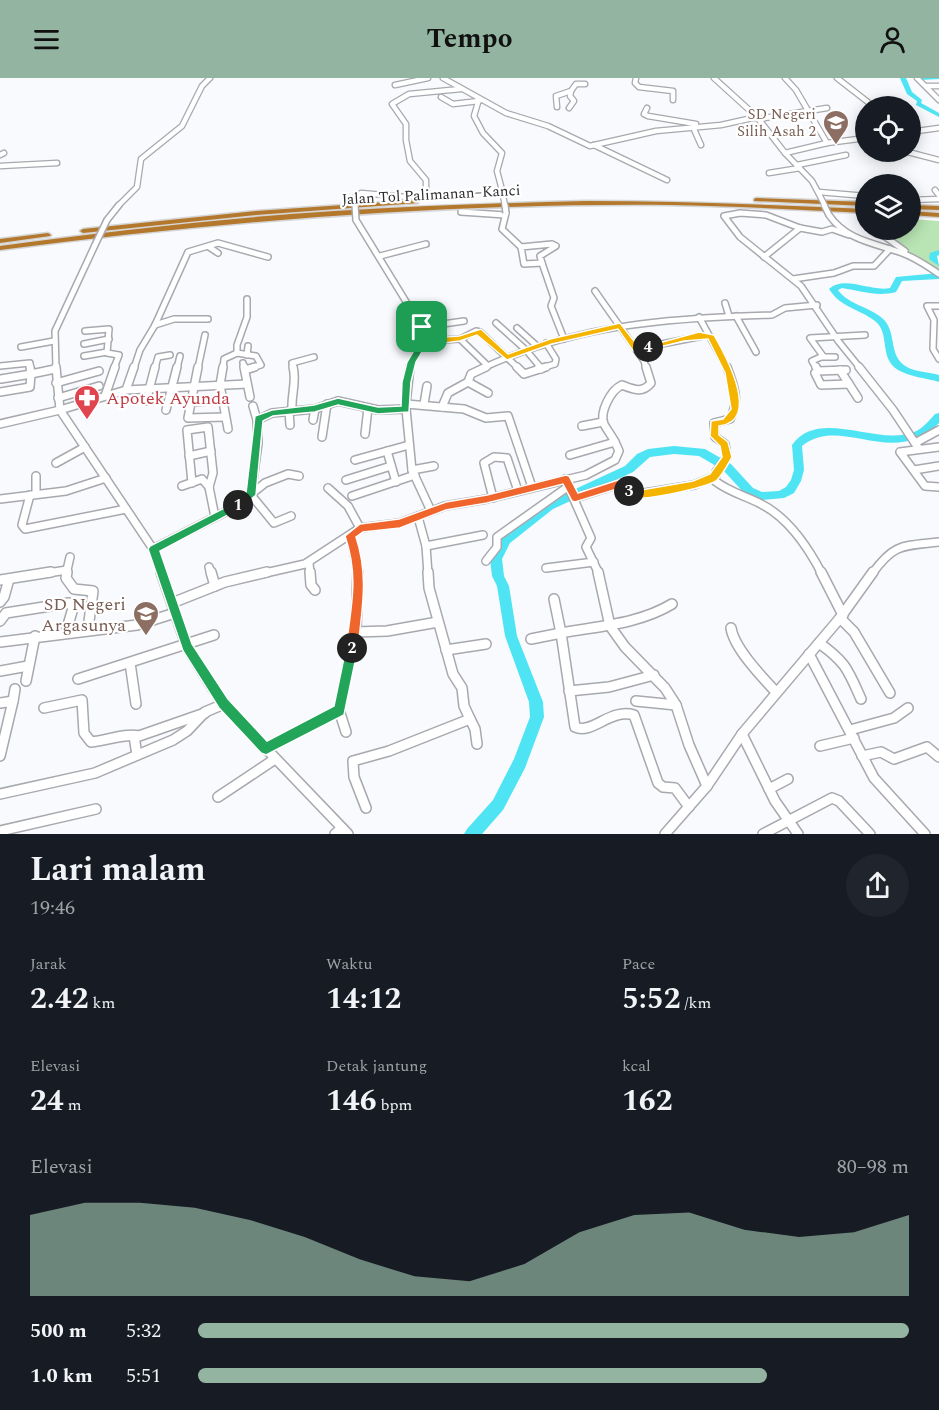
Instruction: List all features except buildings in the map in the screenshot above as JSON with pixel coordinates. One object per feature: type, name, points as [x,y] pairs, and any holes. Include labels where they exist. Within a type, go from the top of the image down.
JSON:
[{"type":"highway","name":"Jalan Tol Palimanan–Kanci","points":[[0,241],[256,213],[396,203],[525,198],[674,197],[855,204]]},
{"type":"highway","name":"Jalan Tol Palimanan–Kanci","points":[[0,248],[252,220],[408,209],[526,204],[670,203],[855,211]]},
{"type":"highway","points":[[921,207],[939,208]]},
{"type":"highway","points":[[921,214],[939,215]]},
{"type":"street","points":[[210,78],[202,86],[182,126],[141,159],[139,182],[135,190],[107,220],[58,321],[54,341],[60,410],[153,549],[186,644],[224,704],[342,832]]},
{"type":"street","points":[[395,85],[428,78]]},
{"type":"street","points":[[443,78],[506,113],[548,126],[588,146],[647,132],[696,125],[721,125],[827,108]]},
{"type":"street","points":[[569,108],[574,101],[570,96],[575,84],[585,85],[588,78]]},
{"type":"street","points":[[636,78],[635,84],[640,87],[673,90],[673,100]]},
{"type":"street","points":[[714,78],[757,118],[819,194],[834,223],[849,235]]},
{"type":"street","points":[[785,78],[809,111],[827,143]]},
{"type":"street","points":[[837,78],[860,96]]},
{"type":"street","points":[[917,78],[939,100]]},
{"type":"street","points":[[453,83],[458,79]]},
{"type":"street","points":[[927,86],[939,86]]},
{"type":"street","points":[[431,511],[413,473],[406,407],[406,382],[423,338],[422,327],[356,220],[356,197],[361,193],[406,197],[426,195],[426,180],[410,161],[410,151],[405,140],[407,131],[405,122],[401,113],[392,105],[411,92],[461,89]]},
{"type":"street","points":[[557,107],[555,97],[572,91]]},
{"type":"street","points":[[441,97],[442,100],[449,100],[453,104],[479,100]]},
{"type":"street","points":[[479,100],[474,116],[492,145],[502,153],[497,171],[505,214],[502,229],[521,247],[524,264],[542,263]]},
{"type":"street","points":[[647,108],[644,114],[648,116],[696,125]]},
{"type":"street","points":[[685,119],[696,125],[701,145]]},
{"type":"street","points":[[921,130],[939,128]]},
{"type":"street","points":[[785,153],[827,143],[855,139]]},
{"type":"street","points":[[594,145],[667,180]]},
{"type":"street","points":[[769,173],[846,155]]},
{"type":"street","points":[[921,155],[939,160]]},
{"type":"street","points":[[0,166],[57,163]]},
{"type":"street","points":[[921,199],[939,197],[935,190]]},
{"type":"street","points":[[819,194],[855,196]]},
{"type":"street","points":[[461,212],[505,214]]},
{"type":"street","points":[[915,259],[832,229],[822,232],[817,229],[801,228],[766,214],[725,215],[738,234],[793,279],[817,305],[844,349],[861,368],[916,444],[939,447]]},
{"type":"street","points":[[764,257],[801,228]]},
{"type":"street","points":[[889,240],[939,274]]},
{"type":"street","points":[[123,391],[140,350],[155,325],[187,253],[219,243],[268,257]]},
{"type":"street","points":[[380,256],[394,250],[426,244]]},
{"type":"street","points":[[521,247],[555,244],[556,248],[540,256],[554,298],[551,306],[564,339]]},
{"type":"street","points":[[209,247],[218,253]]},
{"type":"street","points":[[793,279],[834,273],[853,266],[874,266],[890,249]]},
{"type":"street","points":[[486,561],[497,546],[497,537],[571,489],[586,475],[615,460],[619,451],[603,422],[605,409],[616,386],[624,386],[637,391],[644,390],[651,383],[648,368],[595,291]]},
{"type":"street","points":[[237,353],[237,345],[247,316],[247,299]]},
{"type":"street","points":[[725,303],[756,352]]},
{"type":"street","points":[[442,407],[448,393],[468,382],[471,374],[507,357],[546,343],[620,326],[667,319],[772,315],[785,308],[817,305]]},
{"type":"street","points":[[939,306],[927,306],[934,320],[933,349],[939,359]]},
{"type":"street","points":[[172,603],[215,586],[309,562],[360,528],[393,525],[452,504],[493,498],[532,487],[571,489],[621,483],[632,495],[694,485],[715,474],[726,461],[724,444],[715,436],[714,423],[730,419],[736,408],[730,373],[699,318]]},
{"type":"street","points":[[155,325],[174,320],[208,320]]},
{"type":"street","points":[[422,327],[464,321]]},
{"type":"street","points":[[496,323],[526,350],[541,369]]},
{"type":"street","points":[[438,325],[440,335],[444,340],[460,339],[478,331],[522,373],[552,366],[556,362],[546,343]]},
{"type":"street","points":[[517,328],[537,346]]},
{"type":"street","points":[[85,331],[109,329],[107,352]]},
{"type":"street","points":[[205,335],[189,418],[225,417]]},
{"type":"street","points":[[423,338],[440,335]]},
{"type":"street","points":[[636,349],[708,335]]},
{"type":"street","points":[[820,357],[823,356],[810,338],[866,335]]},
{"type":"street","points":[[84,344],[109,339]]},
{"type":"street","points":[[460,339],[488,366]]},
{"type":"street","points":[[21,347],[54,341]]},
{"type":"street","points":[[247,355],[248,346]]},
{"type":"street","points":[[84,356],[107,352],[119,355],[105,396]]},
{"type":"street","points":[[228,429],[220,385],[224,360],[237,353],[257,357],[261,365],[244,367],[250,398]]},
{"type":"street","points":[[147,401],[158,357],[170,355]]},
{"type":"street","points":[[166,410],[180,356]]},
{"type":"street","points":[[290,425],[291,396],[296,377],[292,363],[314,357]]},
{"type":"street","points":[[818,371],[812,361],[820,357],[836,357]]},
{"type":"street","points":[[0,366],[30,363],[31,374],[30,387],[0,392]]},
{"type":"street","points":[[1,379],[55,369]]},
{"type":"street","points":[[818,371],[843,370],[858,398]]},
{"type":"street","points":[[56,383],[99,371]]},
{"type":"street","points":[[818,371],[815,373],[822,385],[849,384]]},
{"type":"street","points":[[468,382],[488,393]]},
{"type":"street","points":[[0,424],[60,410],[123,391],[247,384]]},
{"type":"street","points":[[58,398],[99,386]]},
{"type":"street","points":[[424,404],[427,386]]},
{"type":"street","points":[[192,402],[222,400]]},
{"type":"street","points":[[257,420],[265,415],[315,409],[345,401],[387,411],[424,404],[464,410],[486,418],[508,416],[532,487]]},
{"type":"street","points":[[322,437],[327,404]]},
{"type":"street","points":[[253,406],[257,420],[258,442],[251,495],[274,523],[291,516]]},
{"type":"street","points":[[365,434],[368,408]]},
{"type":"street","points":[[313,420],[315,409]]},
{"type":"street","points":[[582,426],[603,422]]},
{"type":"street","points":[[192,483],[187,430],[208,427],[213,473],[209,487],[215,517]]},
{"type":"street","points":[[939,430],[900,451],[926,488],[939,487]]},
{"type":"street","points":[[570,455],[615,442]]},
{"type":"street","points":[[355,460],[409,445]]},
{"type":"street","points":[[56,463],[86,447]]},
{"type":"street","points":[[189,456],[211,451]]},
{"type":"street","points":[[387,451],[396,482]]},
{"type":"street","points":[[493,498],[484,463],[487,459],[504,456],[507,458],[518,491]]},
{"type":"street","points":[[346,480],[391,466]]},
{"type":"street","points":[[352,496],[396,482],[434,466]]},
{"type":"street","points":[[914,470],[939,466]]},
{"type":"street","points":[[153,549],[215,517],[251,495],[262,485],[290,474],[299,476]]},
{"type":"street","points":[[715,474],[724,488],[770,508],[806,547],[842,616],[890,693]]},
{"type":"street","points":[[36,476],[33,494],[22,525],[26,529],[126,509]]},
{"type":"street","points":[[0,499],[70,490],[106,478]]},
{"type":"street","points":[[182,486],[202,479],[209,487]]},
{"type":"street","points":[[328,488],[348,506],[360,528]]},
{"type":"street","points":[[571,489],[591,538],[586,547],[601,579],[603,603],[610,626],[625,647],[654,675],[676,705],[689,745],[707,786]]},
{"type":"street","points":[[418,517],[426,546],[429,588],[453,674],[462,688],[464,706],[475,729],[477,744]]},
{"type":"street","points":[[426,546],[483,535]]},
{"type":"street","points":[[346,732],[339,710],[355,632],[360,581],[358,559],[351,536]]},
{"type":"street","points":[[665,834],[707,786],[742,734],[776,692],[842,616],[886,555],[905,546],[939,542]]},
{"type":"street","points":[[70,557],[66,578],[74,589],[93,591],[88,629]]},
{"type":"street","points":[[309,562],[311,585],[315,590]]},
{"type":"street","points":[[546,568],[594,562]]},
{"type":"street","points":[[209,567],[215,586]]},
{"type":"street","points":[[0,580],[67,570]]},
{"type":"street","points":[[0,602],[4,597],[9,579]]},
{"type":"street","points":[[554,599],[574,724],[579,729],[587,728],[615,713],[623,712],[634,715],[658,783],[663,787],[673,786],[689,807]]},
{"type":"street","points":[[0,621],[6,613],[69,603],[73,608],[66,632]]},
{"type":"street","points":[[531,639],[610,626],[654,615],[672,604]]},
{"type":"street","points":[[0,642],[88,629],[137,625],[175,613]]},
{"type":"street","points":[[355,632],[382,632],[438,622]]},
{"type":"street","points":[[731,628],[732,636],[741,647],[748,662],[776,692]]},
{"type":"street","points":[[78,679],[214,635]]},
{"type":"street","points":[[26,681],[35,636]]},
{"type":"street","points":[[819,643],[839,657],[847,667],[861,699]]},
{"type":"street","points":[[446,650],[486,644]]},
{"type":"street","points":[[808,654],[880,786],[925,834]]},
{"type":"street","points":[[130,663],[136,704]]},
{"type":"street","points":[[0,671],[28,666]]},
{"type":"street","points":[[569,691],[609,687],[654,675]]},
{"type":"street","points":[[0,756],[2,734],[15,689]]},
{"type":"street","points":[[44,708],[81,699],[84,733],[91,742],[107,741],[129,734],[134,736],[224,704]]},
{"type":"street","points":[[0,703],[13,701]]},
{"type":"street","points":[[636,701],[676,705]]},
{"type":"street","points":[[820,746],[894,718],[908,708]]},
{"type":"street","points":[[266,748],[339,710]]},
{"type":"street","points":[[0,794],[85,776],[180,736],[205,712]]},
{"type":"street","points":[[366,808],[352,770],[354,761],[389,751],[470,719]]},
{"type":"street","points":[[742,734],[769,789],[798,834]]},
{"type":"street","points":[[134,736],[137,755]]},
{"type":"street","points":[[862,756],[881,752],[894,759],[927,747],[932,748],[939,757]]},
{"type":"street","points":[[219,797],[275,759]]},
{"type":"street","points":[[769,789],[788,779]]},
{"type":"street","points":[[763,834],[832,798],[839,801],[870,834]]},
{"type":"street","points":[[0,831],[96,809]]},
{"type":"green space","points":[[921,220],[939,221],[939,251],[931,255],[931,259],[939,265],[939,272],[891,240],[921,240]]},
{"type":"waterway","points":[[903,78],[909,93],[920,101],[918,104],[939,115]]},
{"type":"waterway","points":[[920,78],[937,78]]},
{"type":"waterway","points":[[939,252],[933,255],[933,259],[939,264]]},
{"type":"waterway","points":[[939,276],[899,279],[893,290],[886,292],[873,292],[841,285],[833,289],[843,300],[871,314],[883,324],[891,356],[899,366],[908,371],[939,379]]},
{"type":"waterway","points":[[472,834],[498,805],[520,763],[537,717],[536,702],[511,636],[503,586],[498,576],[496,559],[506,540],[549,506],[629,469],[648,453],[674,450],[701,452],[727,467],[749,491],[762,496],[780,495],[790,490],[796,481],[799,470],[797,445],[808,436],[822,432],[837,432],[887,440],[903,439],[918,435],[939,417]]},
{"type":"place","name":"SD Negeri Silih Asah 2","points":[[836,146]]},
{"type":"place","name":"Apotek Ayunda","points":[[87,421]]},
{"type":"place","name":"SD Negeri Argasunya","points":[[146,637]]},
{"type":"route","points":[[438,325],[440,335],[444,340],[460,339],[478,331],[507,357],[550,342],[620,326],[636,349],[661,346],[677,339],[708,335],[712,338],[730,373],[736,408],[733,416],[726,422],[714,423],[715,436],[724,444],[726,461],[714,477],[694,485],[632,495],[621,483],[575,498],[566,479],[487,499],[446,506],[400,524],[360,528],[351,536],[358,559],[360,581],[354,642],[339,710],[266,748],[224,704],[190,653],[153,549],[235,507],[251,495],[258,442],[257,420],[260,417],[278,412],[315,409],[338,401],[378,410],[406,409],[406,382],[423,338],[422,327],[438,325]]}]
